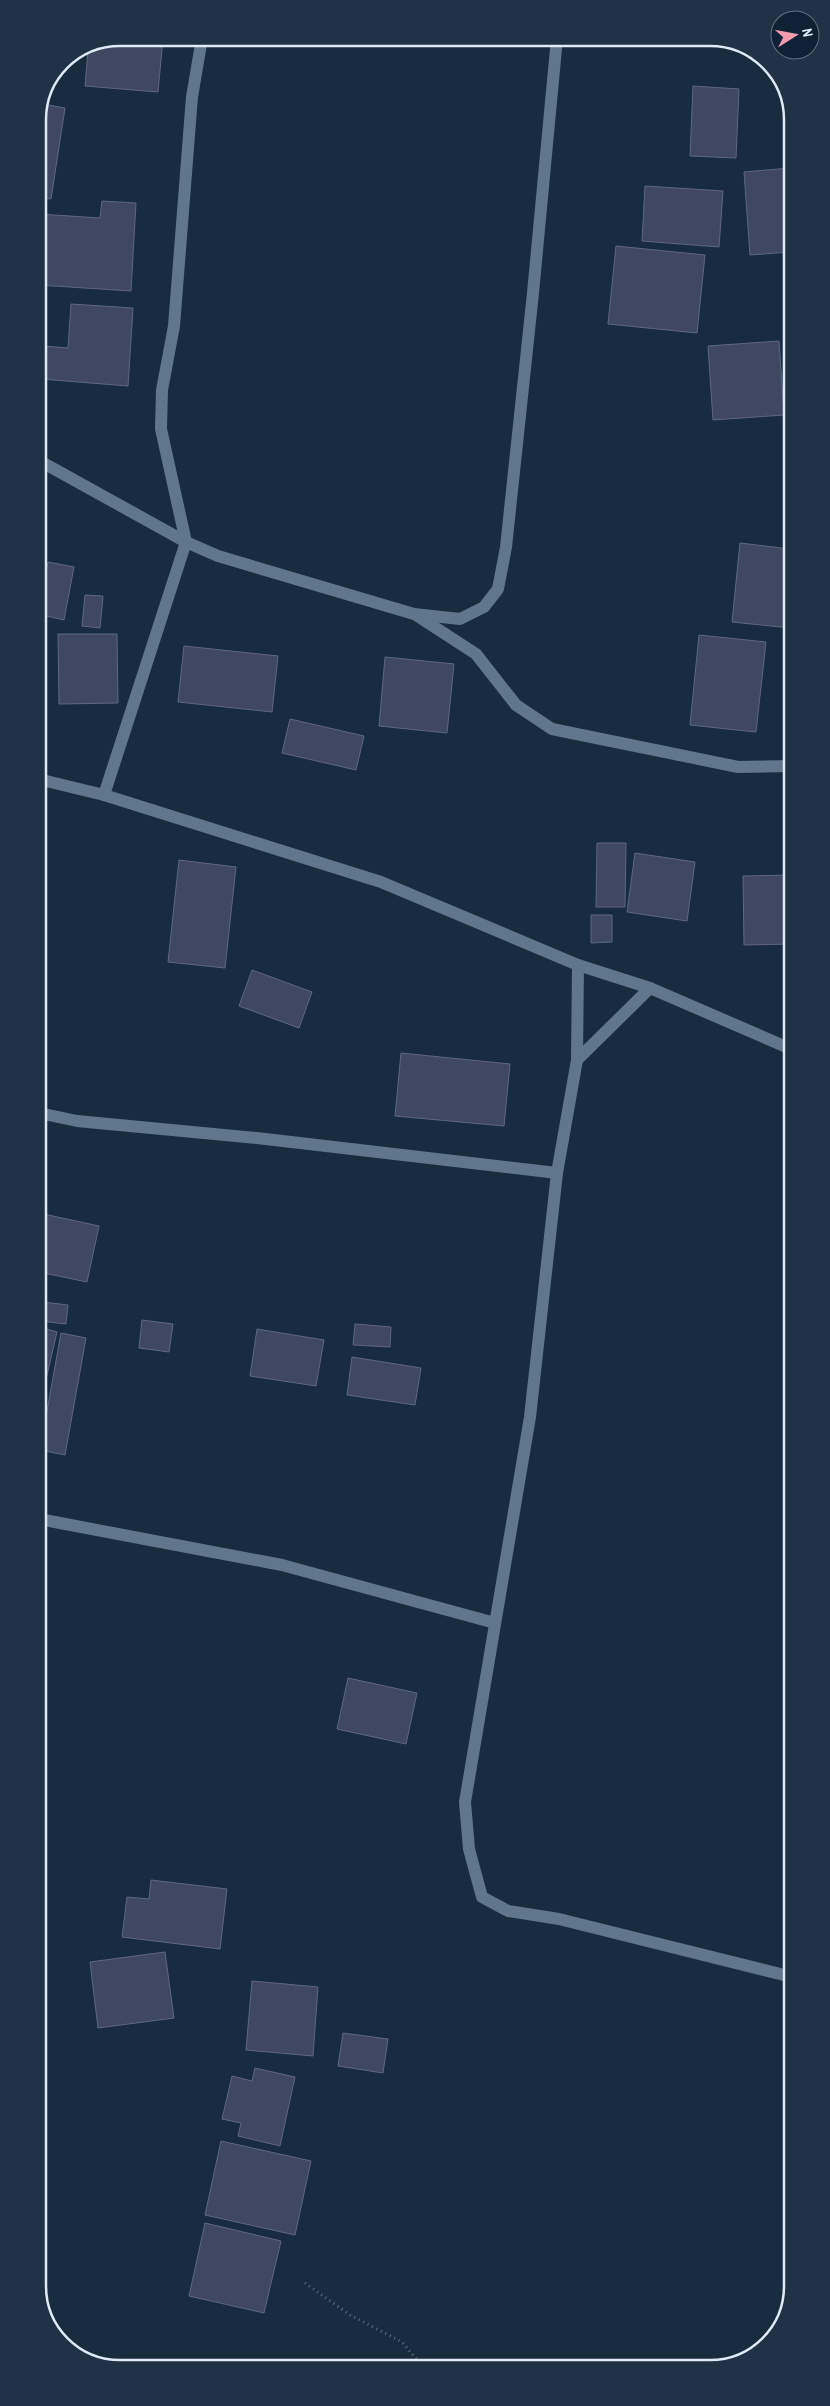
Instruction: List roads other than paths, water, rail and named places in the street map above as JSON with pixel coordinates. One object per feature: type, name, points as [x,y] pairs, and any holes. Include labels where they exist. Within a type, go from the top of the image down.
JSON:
[{"type":"street","points":[[104,795],[186,542],[161,429],[162,390],[174,326],[192,98],[201,46]]},
{"type":"street","points":[[46,464],[186,542],[218,556],[414,614],[460,619],[484,607],[498,589],[506,547],[534,293],[556,46]]},
{"type":"street","points":[[414,614],[476,654],[516,705],[552,728],[738,767],[784,766]]},
{"type":"street","points":[[46,781],[104,795],[381,882],[578,965],[650,988],[784,1047]]},
{"type":"street","points":[[578,965],[577,1060],[557,1173],[530,1417],[465,1802],[469,1849],[482,1897],[508,1911],[559,1920],[784,1975]]},
{"type":"street","points":[[577,1060],[650,988]]},
{"type":"street","points":[[46,1114],[77,1121],[257,1138],[557,1173]]},
{"type":"street","points":[[46,1520],[282,1565],[495,1623]]}]
